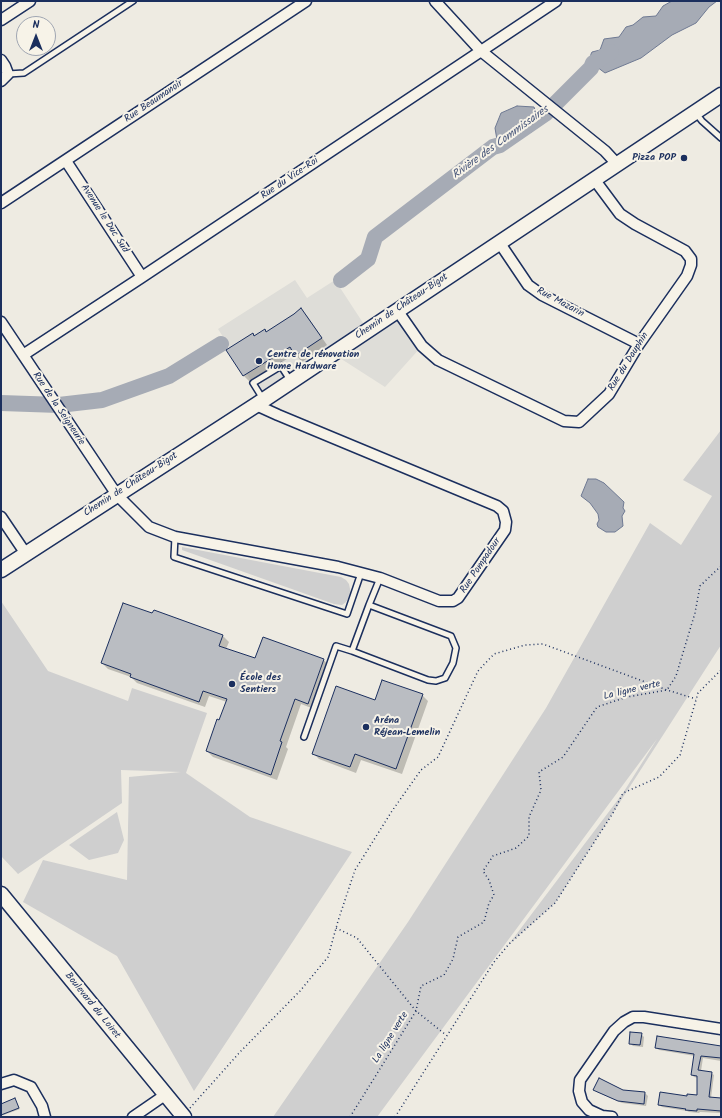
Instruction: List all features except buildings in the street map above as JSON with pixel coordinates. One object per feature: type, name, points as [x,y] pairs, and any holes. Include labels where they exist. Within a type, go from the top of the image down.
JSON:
[{"type":"street","points":[[1,20],[30,1]]},
{"type":"street","name":"Rue Beaumanoir","points":[[1,203],[306,1]]},
{"type":"street","points":[[435,1],[481,51],[605,151],[617,164]]},
{"type":"street","name":"Rue du Vice-Roi","points":[[22,355],[142,277],[556,1]]},
{"type":"street","points":[[1,60],[5,66],[4,78]]},
{"type":"street","name":"Chemin de Château-Bigot","points":[[1,570],[259,402],[721,94]]},
{"type":"street","name":"Avenue le Duc Sud","points":[[66,161],[142,277]]},
{"type":"street","name":"Rue du Dauphin","points":[[397,310],[422,346],[438,360],[564,421],[579,422],[609,394],[639,344],[687,276],[691,265],[690,259],[685,251],[634,224],[620,214],[594,178]]},
{"type":"street","name":"Rue Mazarin","points":[[499,242],[528,285],[542,295],[639,344]]},
{"type":"street","name":"Rue de la Seigneurie","points":[[1,322],[117,495]]},
{"type":"street","name":"Rue Pompadour","points":[[117,495],[149,526],[175,537],[338,567],[380,578],[439,601],[453,601],[458,598],[505,530],[506,522],[503,511],[497,506],[285,418],[259,402]]},
{"type":"street","points":[[1,517],[26,554]]},
{"type":"street","name":"Boulevard du Loiret","points":[[1,894],[183,1116]]},
{"type":"street","points":[[612,1117],[602,1116],[589,1110],[582,1102],[579,1091],[580,1080],[614,1031],[624,1022],[633,1017],[644,1017],[721,1028]]},
{"type":"street","points":[[1,1084],[14,1080],[31,1087],[42,1106],[46,1117]]},
{"type":"street","points":[[133,1117],[165,1095]]},
{"type":"lane","points":[[4,78],[24,73],[133,1]]},
{"type":"lane","points":[[695,112],[702,121],[721,138]]},
{"type":"lane","points":[[175,537],[174,557],[347,614],[361,573]]},
{"type":"lane","points":[[352,651],[380,578]]},
{"type":"lane","points":[[304,737],[336,646],[428,680],[436,681],[445,678],[453,663],[456,648],[451,636],[369,606]]},
{"type":"path","name":"La ligne verte","points":[[350,1117],[416,1011],[421,986],[444,975],[453,959],[458,937],[484,922],[489,903],[494,895],[489,880],[483,871],[493,856],[516,848],[529,836],[529,816],[541,790],[539,772],[563,757],[597,707],[627,697],[667,690],[676,676],[695,613],[700,586],[721,566]]},
{"type":"path","points":[[183,1116],[300,991],[328,957],[355,870],[392,811],[421,770],[438,757],[478,671],[494,654],[525,645],[543,644],[667,690],[696,699]]},
{"type":"path","points":[[395,1117],[494,962],[509,944],[555,903],[613,813],[623,793],[659,777],[680,755],[698,693],[721,670]]},
{"type":"path","points":[[717,674],[721,673]]},
{"type":"path","points":[[336,928],[358,938],[416,1011],[447,1035]]},
{"type":"shaded area","points":[[672,1],[717,1],[709,7],[696,23],[672,35],[641,58],[605,73],[593,64],[590,59],[591,54],[592,52],[600,50],[604,39],[619,37],[626,27],[633,25],[643,17],[656,16],[663,6]]},
{"type":"shaded area","points":[[517,106],[534,107],[540,124],[533,131],[513,142],[497,140],[495,128],[501,113]]},
{"type":"shaded area","points":[[295,280],[307,298],[335,280],[367,329],[397,310],[422,346],[385,387],[332,353],[263,399],[218,329]]},
{"type":"shaded area","points":[[721,430],[721,645],[555,903],[509,944],[623,793],[657,739],[377,1117],[273,1117],[408,922],[546,708],[650,523],[681,545],[712,496],[683,480]]},
{"type":"shaded area","points":[[588,479],[596,479],[604,483],[624,502],[623,508],[625,511],[622,516],[623,526],[615,532],[606,532],[598,527],[598,514],[590,503],[581,496]]},
{"type":"shaded area","points":[[182,547],[341,577],[349,584],[351,594],[342,605],[334,604],[182,550]]},
{"type":"shaded area","points":[[1,601],[48,671],[128,701],[132,688],[207,713],[186,773],[250,817],[352,852],[194,1091],[117,956],[23,902],[43,860],[127,880],[129,777],[181,772],[121,770],[122,803],[18,874],[1,856]]},
{"type":"shaded area","points":[[117,812],[124,840],[118,853],[89,860],[69,845]]},
{"type":"waterway","name":"Rivière des Commissaires","points":[[341,280],[368,259],[375,237],[493,147],[500,145],[545,114],[591,68],[593,63],[611,52]]},
{"type":"waterway","name":"Rivière des Commissaires","points":[[1,403],[59,405],[102,400],[169,376],[221,344]]},
{"type":"place","name":"Pizza POP","points":[[684,158]]},
{"type":"place","name":"Centre de rénovation Home Hardware","points":[[259,361]]},
{"type":"place","name":"École des Sentiers","points":[[232,684]]},
{"type":"place","name":"Aréna Réjean‑Lemelin","points":[[366,727]]}]
